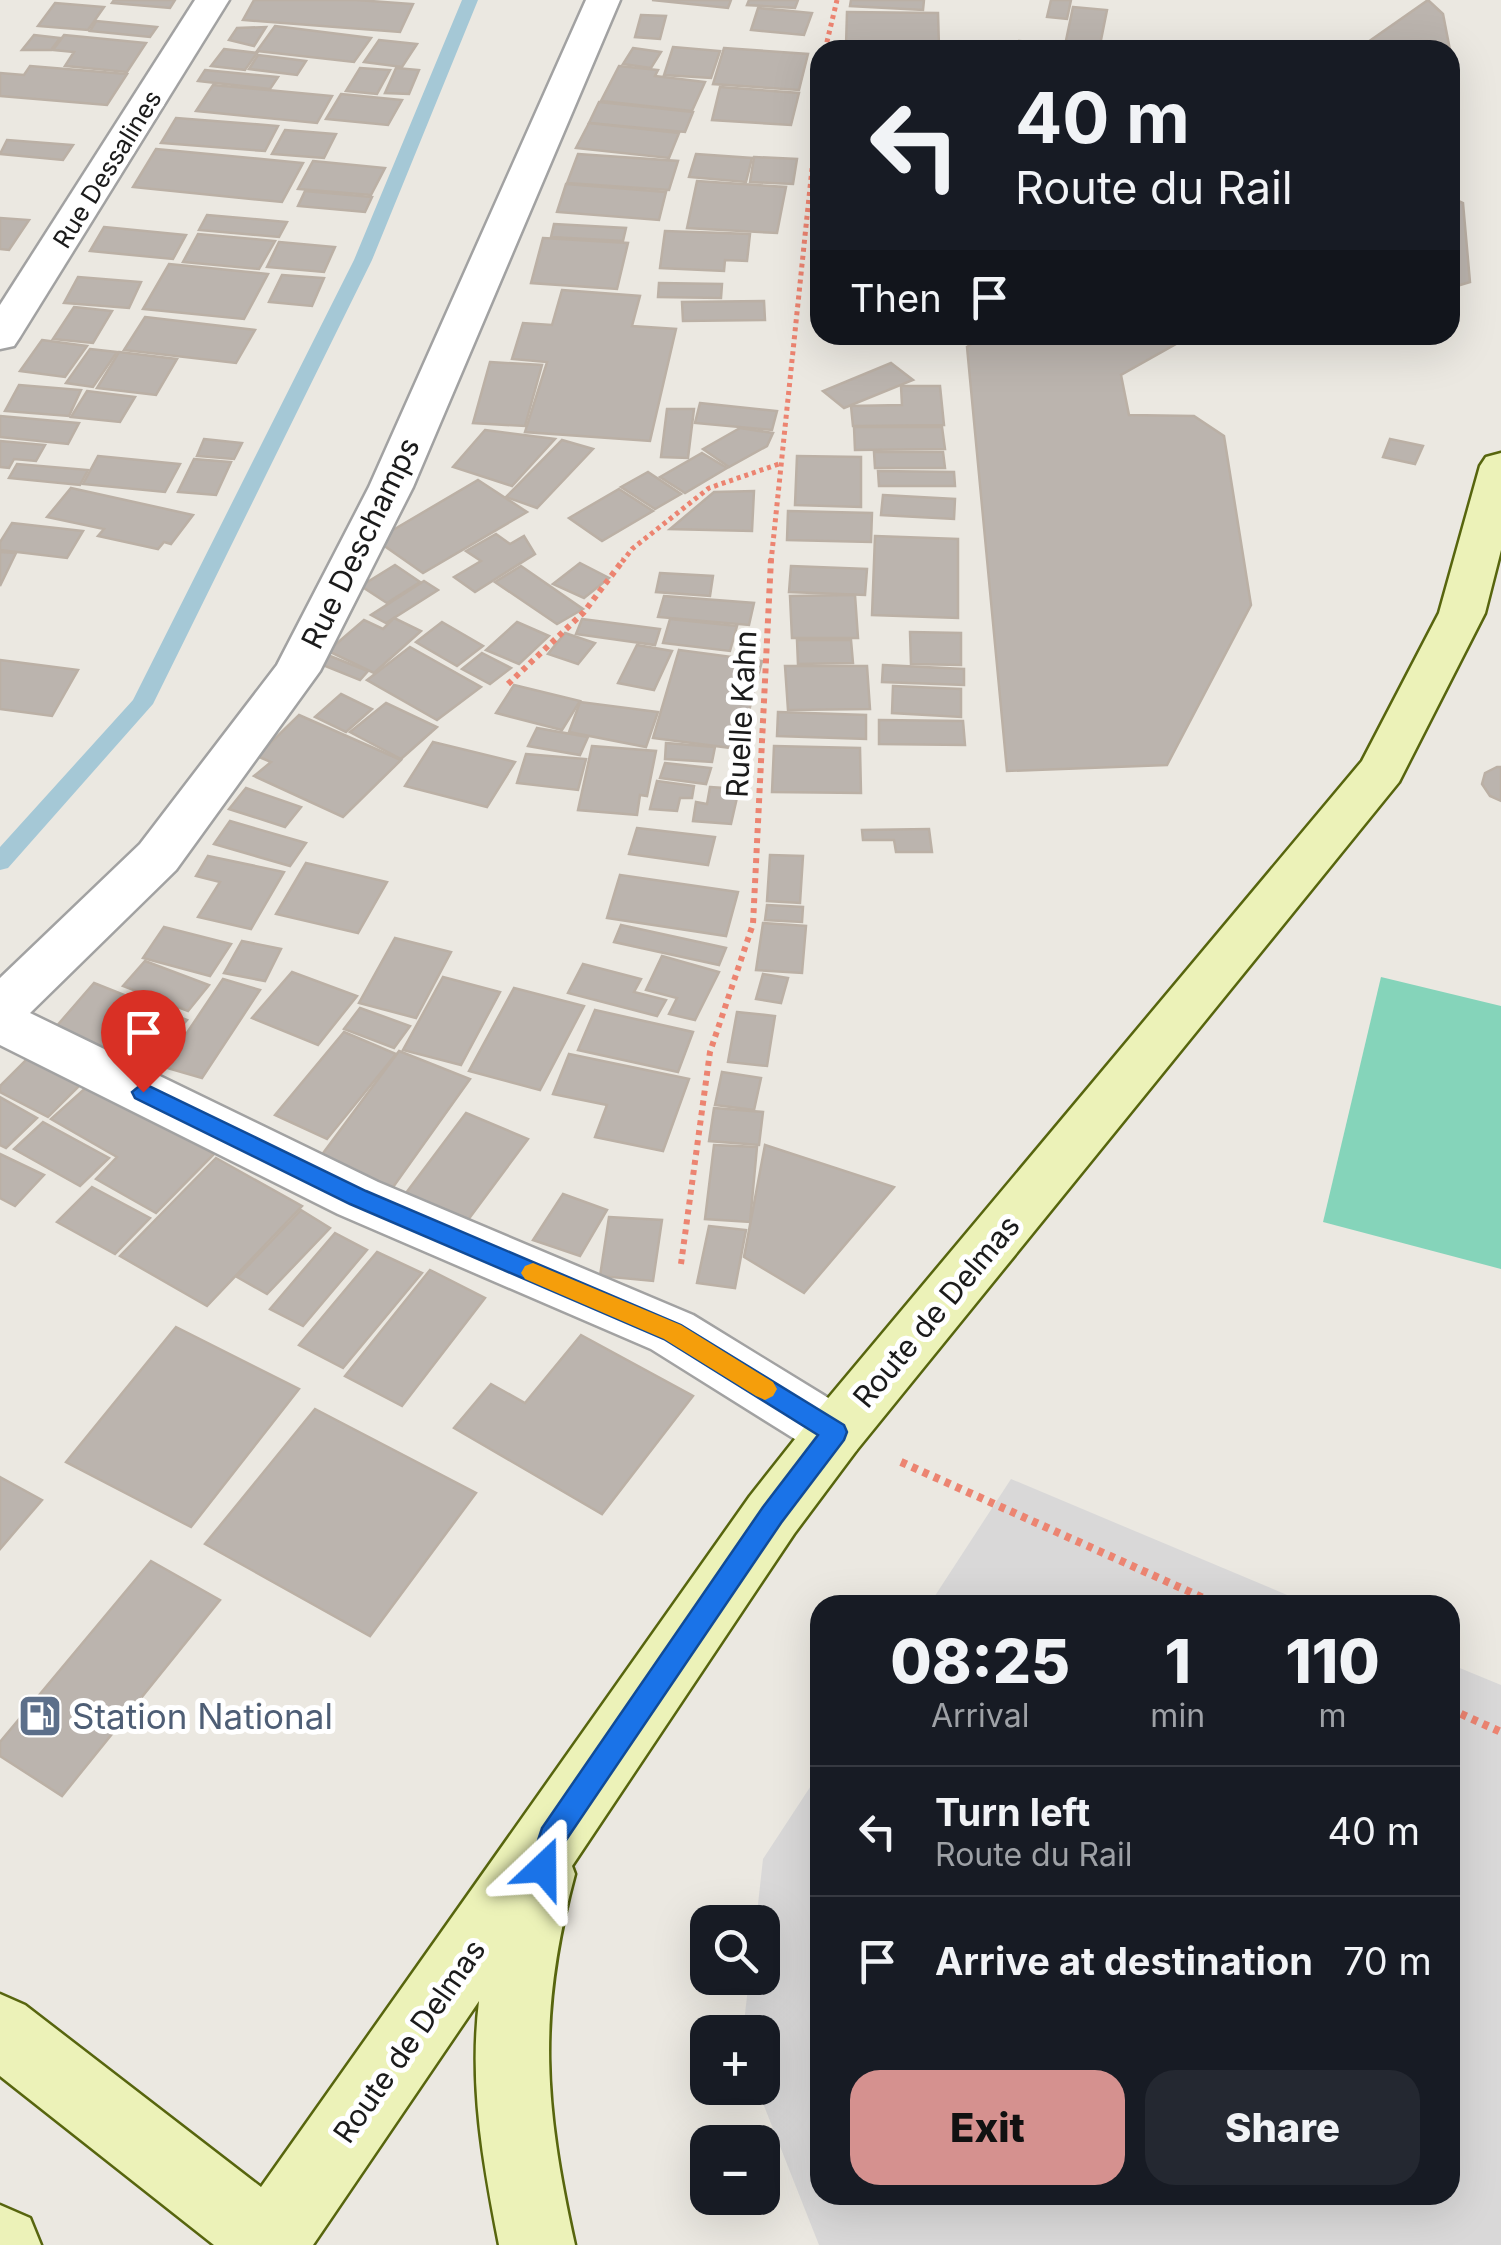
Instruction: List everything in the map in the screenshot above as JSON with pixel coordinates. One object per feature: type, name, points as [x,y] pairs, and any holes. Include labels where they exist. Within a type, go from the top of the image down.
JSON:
[{"type":"main road","name":"Route de Delmas","points":[[270,2244],[772,1515],[835,1432],[1382,770],[1462,613],[1501,466]]},
{"type":"main road","points":[[536,2245],[516,2139],[511,2032],[524,1930],[552,1837]]},
{"type":"main road","points":[[0,2030],[270,2244]]},
{"type":"street","name":"Rue Dessalines","points":[[0,337],[212,0]]},
{"type":"street","name":"Rue Deschamps","points":[[0,1010],[158,857],[297,670],[390,488],[603,0]]},
{"type":"street","points":[[0,1021],[358,1198],[672,1332],[835,1432]]},
{"type":"path","points":[[827,40],[836,0]]},
{"type":"path","name":"Ruelle Kahn","points":[[672,1332],[710,1052],[753,924],[779,464],[810,183]]},
{"type":"path","points":[[508,684],[584,612],[632,550],[709,488],[779,464]]},
{"type":"path","points":[[835,1432],[1197,1595]]},
{"type":"path","points":[[1460,1714],[1501,1732]]},
{"type":"shaded area","points":[[1011,1479],[1287,1595],[936,1595]]},
{"type":"shaded area","points":[[1460,1668],[1501,1685],[1501,2245],[819,2245],[780,2146],[780,2125],[772,2125],[764,2105],[780,2105],[780,2015],[745,2015],[747,1995],[780,1995],[780,1905],[758,1905],[763,1859],[810,1787],[810,2205],[1460,2205]]},
{"type":"green space","points":[[1381,977],[1501,1006],[1501,1269],[1323,1222]]},
{"type":"building","points":[[175,0],[170,8],[112,3]]},
{"type":"building","points":[[254,0],[413,4],[400,32],[243,20]]},
{"type":"building","points":[[652,0],[731,0],[728,8]]},
{"type":"building","points":[[749,0],[798,0],[795,8],[747,5]]},
{"type":"building","points":[[851,0],[924,0],[923,10],[850,6]]},
{"type":"building","points":[[1051,0],[1071,0],[1067,19],[1047,17]]},
{"type":"building","points":[[1428,0],[1443,14],[1448,40],[1371,40]]},
{"type":"building","points":[[55,3],[104,7],[88,30],[38,26]]},
{"type":"building","points":[[1073,7],[1107,10],[1101,40],[1066,40]]},
{"type":"building","points":[[758,8],[812,13],[804,35],[751,30]]},
{"type":"building","points":[[847,12],[938,13],[939,40],[846,40]]},
{"type":"building","points":[[641,15],[666,16],[660,39],[635,37]]},
{"type":"building","points":[[96,21],[157,27],[150,37],[90,31]]},
{"type":"building","points":[[275,26],[371,38],[354,62],[257,51]]},
{"type":"building","points":[[266,27],[254,46],[229,40],[237,28]]},
{"type":"building","points":[[34,35],[60,38],[51,50],[22,50]]},
{"type":"building","points":[[64,35],[146,43],[127,72],[65,66],[74,52],[53,50]]},
{"type":"building","points":[[379,40],[417,44],[402,67],[364,62]]},
{"type":"building","points":[[673,47],[720,51],[711,78],[664,75]]},
{"type":"building","points":[[633,48],[661,52],[651,68],[623,64]]},
{"type":"building","points":[[724,48],[808,54],[799,90],[713,84]]},
{"type":"building","points":[[224,49],[257,53],[245,70],[211,66]]},
{"type":"building","points":[[258,55],[306,61],[297,75],[249,69]]},
{"type":"building","points":[[30,66],[127,74],[107,105],[0,96],[0,73],[24,75]]},
{"type":"building","points":[[619,66],[658,70],[655,76],[705,82],[692,111],[601,101]]},
{"type":"building","points":[[360,68],[390,70],[377,94],[346,91]]},
{"type":"building","points":[[396,68],[419,70],[409,94],[385,93]]},
{"type":"building","points":[[205,70],[278,77],[270,89],[198,81]]},
{"type":"building","points":[[213,85],[332,96],[317,123],[196,111]]},
{"type":"building","points":[[720,87],[799,93],[791,125],[712,120]]},
{"type":"building","points":[[341,94],[402,100],[388,125],[326,119]]},
{"type":"building","points":[[599,102],[693,112],[685,132],[589,123]]},
{"type":"building","points":[[176,118],[278,126],[265,151],[161,143]]},
{"type":"building","points":[[589,123],[679,133],[669,158],[576,148]]},
{"type":"building","points":[[285,130],[336,134],[324,158],[272,154]]},
{"type":"building","points":[[7,140],[73,145],[63,160],[0,154]]},
{"type":"building","points":[[156,149],[303,163],[282,202],[133,187]]},
{"type":"building","points":[[578,154],[678,161],[669,190],[567,183]]},
{"type":"building","points":[[696,154],[752,158],[746,182],[689,177]]},
{"type":"building","points":[[754,157],[797,159],[793,184],[750,182]]},
{"type":"building","points":[[313,161],[385,168],[371,195],[298,189]]},
{"type":"building","points":[[697,181],[786,187],[777,233],[687,228]]},
{"type":"building","points":[[566,184],[666,192],[659,220],[557,212]]},
{"type":"building","points":[[305,191],[372,197],[365,212],[298,206]]},
{"type":"building","points":[[1460,202],[1463,203],[1470,282],[1460,285]]},
{"type":"building","points":[[207,215],[287,222],[279,237],[199,230]]},
{"type":"building","points":[[0,218],[29,220],[9,250],[0,249]]},
{"type":"building","points":[[554,224],[626,228],[623,241],[551,237]]},
{"type":"building","points":[[104,227],[186,235],[173,259],[90,251]]},
{"type":"building","points":[[665,231],[750,234],[747,261],[725,260],[724,271],[660,268]]},
{"type":"building","points":[[198,234],[275,241],[259,269],[183,262]]},
{"type":"building","points":[[543,238],[628,243],[617,289],[531,283]]},
{"type":"building","points":[[279,242],[335,247],[324,272],[267,267]]},
{"type":"building","points":[[169,264],[268,274],[244,319],[143,309]]},
{"type":"building","points":[[282,275],[324,278],[312,306],[269,302]]},
{"type":"building","points":[[78,277],[141,282],[129,308],[64,303]]},
{"type":"building","points":[[659,283],[722,284],[721,298],[658,297]]},
{"type":"building","points":[[562,290],[640,296],[632,326],[676,329],[650,441],[525,432],[547,362],[512,359],[523,323],[552,325]]},
{"type":"building","points":[[764,301],[765,320],[683,321],[682,302]]},
{"type":"building","points":[[74,307],[112,311],[93,343],[53,339]]},
{"type":"building","points":[[145,317],[255,330],[236,363],[124,350]]},
{"type":"building","points":[[42,340],[87,346],[65,377],[20,371]]},
{"type":"building","points":[[1174,345],[1121,375],[1129,415],[1194,416],[1224,436],[1251,605],[1167,765],[1007,771],[967,347]]},
{"type":"building","points":[[90,349],[117,352],[93,387],[66,383]]},
{"type":"building","points":[[119,352],[177,359],[156,395],[97,388]]},
{"type":"building","points":[[490,362],[542,365],[525,426],[473,423]]},
{"type":"building","points":[[891,363],[913,380],[844,408],[823,391]]},
{"type":"building","points":[[19,385],[81,390],[69,416],[5,411]]},
{"type":"building","points":[[901,386],[940,386],[944,425],[853,426],[851,406],[902,405]]},
{"type":"building","points":[[87,391],[135,397],[120,422],[71,417]]},
{"type":"building","points":[[700,403],[777,411],[772,430],[695,423]]},
{"type":"building","points":[[667,409],[694,409],[688,458],[661,457]]},
{"type":"building","points":[[0,416],[79,423],[68,444],[0,437]]},
{"type":"building","points":[[854,427],[942,427],[945,449],[855,450]]},
{"type":"building","points":[[740,428],[773,433],[767,446],[729,467],[703,449]]},
{"type":"building","points":[[485,430],[555,439],[512,486],[453,467]]},
{"type":"building","points":[[204,439],[242,443],[234,459],[197,456]]},
{"type":"building","points":[[1390,439],[1423,446],[1415,464],[1383,457]]},
{"type":"building","points":[[562,440],[593,449],[537,508],[506,497]]},
{"type":"building","points":[[0,441],[45,445],[36,461],[14,459],[9,468],[0,467]]},
{"type":"building","points":[[874,452],[943,452],[945,468],[875,468]]},
{"type":"building","points":[[702,453],[727,468],[685,493],[660,477]]},
{"type":"building","points":[[98,456],[180,464],[165,492],[83,484]]},
{"type":"building","points":[[797,456],[861,457],[861,507],[795,505]]},
{"type":"building","points":[[194,459],[231,462],[216,495],[178,492]]},
{"type":"building","points":[[17,464],[88,470],[80,485],[9,478]]},
{"type":"building","points":[[878,471],[954,472],[955,486],[879,486]]},
{"type":"building","points":[[648,472],[681,494],[655,509],[621,487]]},
{"type":"building","points":[[478,480],[527,512],[423,573],[376,540]]},
{"type":"building","points":[[71,488],[193,515],[171,544],[164,542],[158,549],[98,536],[104,529],[47,517]]},
{"type":"building","points":[[619,489],[653,511],[602,541],[569,518]]},
{"type":"building","points":[[754,491],[752,531],[670,529],[714,492]]},
{"type":"building","points":[[883,495],[955,499],[954,519],[881,515]]},
{"type":"building","points":[[788,511],[872,513],[871,542],[787,540]]},
{"type":"building","points":[[12,523],[83,531],[67,558],[0,550],[0,542]]},
{"type":"building","points":[[496,534],[510,544],[524,536],[535,554],[475,592],[454,577],[481,561],[466,551]]},
{"type":"building","points":[[875,536],[958,539],[958,618],[872,615]]},
{"type":"building","points":[[0,552],[16,553],[0,586]]},
{"type":"building","points":[[580,563],[609,578],[584,598],[553,584]]},
{"type":"building","points":[[395,565],[420,582],[387,603],[361,586]]},
{"type":"building","points":[[521,566],[583,609],[557,624],[495,582]]},
{"type":"building","points":[[791,566],[867,569],[865,595],[789,592]]},
{"type":"building","points":[[660,573],[713,576],[710,596],[656,592]]},
{"type":"building","points":[[424,581],[438,590],[386,623],[371,615]]},
{"type":"building","points":[[855,595],[858,638],[792,638],[790,596]]},
{"type":"building","points":[[664,596],[754,603],[749,625],[658,617]]},
{"type":"building","points":[[394,618],[421,631],[374,673],[328,651],[364,620],[383,629]]},
{"type":"building","points":[[582,619],[660,629],[655,645],[576,634]]},
{"type":"building","points":[[670,619],[737,626],[730,651],[663,643]]},
{"type":"building","points":[[442,622],[483,646],[457,666],[416,642]]},
{"type":"building","points":[[517,622],[549,636],[519,664],[486,650]]},
{"type":"building","points":[[910,632],[961,633],[961,665],[911,664]]},
{"type":"building","points":[[565,633],[595,643],[578,664],[548,654]]},
{"type":"building","points":[[797,640],[851,640],[853,663],[798,664]]},
{"type":"building","points":[[637,645],[672,651],[654,690],[618,683]]},
{"type":"building","points":[[410,647],[481,687],[437,720],[367,680]]},
{"type":"building","points":[[679,650],[762,661],[739,749],[653,738]]},
{"type":"building","points":[[482,653],[511,668],[490,684],[462,669]]},
{"type":"building","points":[[330,656],[368,671],[360,680],[320,664]]},
{"type":"building","points":[[0,660],[78,670],[52,716],[0,709]]},
{"type":"building","points":[[883,665],[964,669],[964,685],[882,682]]},
{"type":"building","points":[[785,666],[867,666],[870,709],[788,710]]},
{"type":"building","points":[[514,685],[580,701],[562,730],[496,713]]},
{"type":"building","points":[[893,686],[961,689],[961,717],[892,713]]},
{"type":"building","points":[[341,694],[372,709],[346,732],[315,717]]},
{"type":"building","points":[[580,702],[658,712],[646,747],[569,732]]},
{"type":"building","points":[[386,703],[437,727],[401,759],[350,732]]},
{"type":"building","points":[[778,712],[866,715],[866,739],[777,736]]},
{"type":"building","points":[[299,715],[401,760],[343,817],[254,776],[271,762],[257,756]]},
{"type":"building","points":[[879,720],[963,721],[965,745],[879,744]]},
{"type":"building","points":[[537,728],[588,737],[580,755],[528,746]]},
{"type":"building","points":[[433,742],[515,762],[487,807],[405,786]]},
{"type":"building","points":[[666,743],[715,747],[712,762],[665,759]]},
{"type":"building","points":[[592,746],[656,751],[647,796],[640,795],[637,815],[578,810]]},
{"type":"building","points":[[774,746],[860,748],[861,793],[772,792]]},
{"type":"building","points":[[526,754],[586,759],[578,790],[517,783]]},
{"type":"building","points":[[665,763],[711,768],[706,784],[660,778]]},
{"type":"building","points":[[1501,767],[1501,801],[1490,796],[1482,784],[1485,773]]},
{"type":"building","points":[[657,781],[694,786],[692,798],[680,798],[677,811],[650,809]]},
{"type":"building","points":[[710,787],[739,789],[731,824],[693,821],[696,802],[707,804]]},
{"type":"building","points":[[246,788],[301,807],[285,827],[229,809]]},
{"type":"building","points":[[230,821],[306,843],[290,866],[214,844]]},
{"type":"building","points":[[637,828],[715,837],[708,865],[629,854]]},
{"type":"building","points":[[929,829],[932,852],[896,852],[894,840],[863,840],[862,830]]},
{"type":"building","points":[[770,855],[803,856],[800,903],[767,901]]},
{"type":"building","points":[[208,856],[284,872],[251,929],[198,917],[220,882],[196,876]]},
{"type":"building","points":[[306,863],[387,882],[358,933],[276,914]]},
{"type":"building","points":[[620,875],[738,892],[726,936],[607,918]]},
{"type":"building","points":[[767,905],[803,907],[802,922],[765,920]]},
{"type":"building","points":[[763,923],[806,926],[802,973],[756,970]]},
{"type":"building","points":[[621,925],[726,948],[719,965],[614,942]]},
{"type":"building","points":[[164,927],[231,944],[210,976],[143,958]]},
{"type":"building","points":[[395,938],[451,952],[416,1018],[359,1003]]},
{"type":"building","points":[[242,941],[281,949],[265,981],[224,973]]},
{"type":"building","points":[[662,956],[719,972],[695,1020],[669,1014],[677,998],[646,990]]},
{"type":"building","points":[[145,961],[209,985],[188,1011],[123,986]]},
{"type":"building","points":[[583,964],[641,979],[634,992],[666,1000],[657,1016],[568,993]]},
{"type":"building","points":[[292,972],[357,996],[318,1045],[252,1018]]},
{"type":"building","points":[[763,974],[788,978],[781,1003],[756,999]]},
{"type":"building","points":[[443,977],[500,992],[461,1065],[403,1050]]},
{"type":"building","points":[[223,979],[260,990],[202,1078],[164,1067]]},
{"type":"building","points":[[94,983],[187,1020],[147,1065],[55,1028]]},
{"type":"building","points":[[514,988],[584,1006],[540,1090],[469,1071]]},
{"type":"building","points":[[360,1008],[410,1026],[394,1048],[344,1029]]},
{"type":"building","points":[[595,1010],[693,1032],[678,1072],[578,1050]]},
{"type":"building","points":[[737,1012],[775,1016],[767,1066],[728,1062]]},
{"type":"building","points":[[344,1032],[396,1054],[327,1139],[275,1115]]},
{"type":"building","points":[[399,1051],[470,1079],[391,1190],[318,1160]]},
{"type":"building","points":[[569,1054],[689,1079],[663,1151],[595,1137],[607,1105],[553,1094]]},
{"type":"building","points":[[31,1055],[83,1082],[48,1117],[0,1092],[0,1086]]},
{"type":"building","points":[[722,1072],[761,1078],[754,1110],[715,1105]]},
{"type":"building","points":[[90,1084],[214,1154],[156,1213],[96,1179],[117,1157],[51,1119]]},
{"type":"building","points":[[0,1097],[37,1118],[6,1148],[0,1145]]},
{"type":"building","points":[[714,1108],[763,1112],[759,1145],[709,1141]]},
{"type":"building","points":[[466,1113],[528,1139],[465,1224],[403,1197]]},
{"type":"building","points":[[43,1122],[109,1158],[80,1186],[14,1149]]},
{"type":"building","points":[[714,1145],[757,1147],[750,1222],[705,1219]]},
{"type":"building","points":[[765,1145],[894,1187],[804,1293],[744,1257]]},
{"type":"building","points":[[0,1154],[44,1175],[15,1206],[0,1198]]},
{"type":"building","points":[[216,1158],[302,1206],[207,1306],[120,1256]]},
{"type":"building","points":[[92,1187],[150,1218],[115,1254],[57,1222]]},
{"type":"building","points":[[563,1194],[607,1210],[580,1256],[533,1240]]},
{"type":"building","points":[[301,1210],[330,1228],[267,1294],[237,1277]]},
{"type":"building","points":[[609,1217],[662,1220],[653,1281],[600,1276]]},
{"type":"building","points":[[709,1226],[746,1230],[735,1288],[697,1283]]},
{"type":"building","points":[[335,1233],[367,1250],[303,1326],[270,1309]]},
{"type":"building","points":[[377,1252],[422,1273],[343,1368],[299,1345]]},
{"type":"building","points":[[430,1270],[485,1298],[402,1406],[345,1376]]},
{"type":"building","points":[[176,1327],[299,1389],[191,1527],[66,1462]]},
{"type":"building","points":[[581,1335],[693,1396],[602,1514],[454,1428],[491,1384],[525,1403]]},
{"type":"building","points":[[315,1409],[476,1493],[370,1636],[205,1544]]},
{"type":"building","points":[[0,1477],[42,1500],[0,1549]]},
{"type":"building","points":[[151,1561],[220,1600],[62,1796],[0,1756],[0,1742]]},
{"type":"waterway","points":[[0,862],[142,704],[363,260],[470,0]]},
{"type":"slow traffic","points":[[533,1273],[672,1332],[765,1389]]},
{"type":"place","name":"Station National","points":[[40,1716]]},
{"type":"route","points":[[143,1092],[358,1198],[672,1332],[835,1432],[772,1515],[552,1837],[543,1868]]}]
